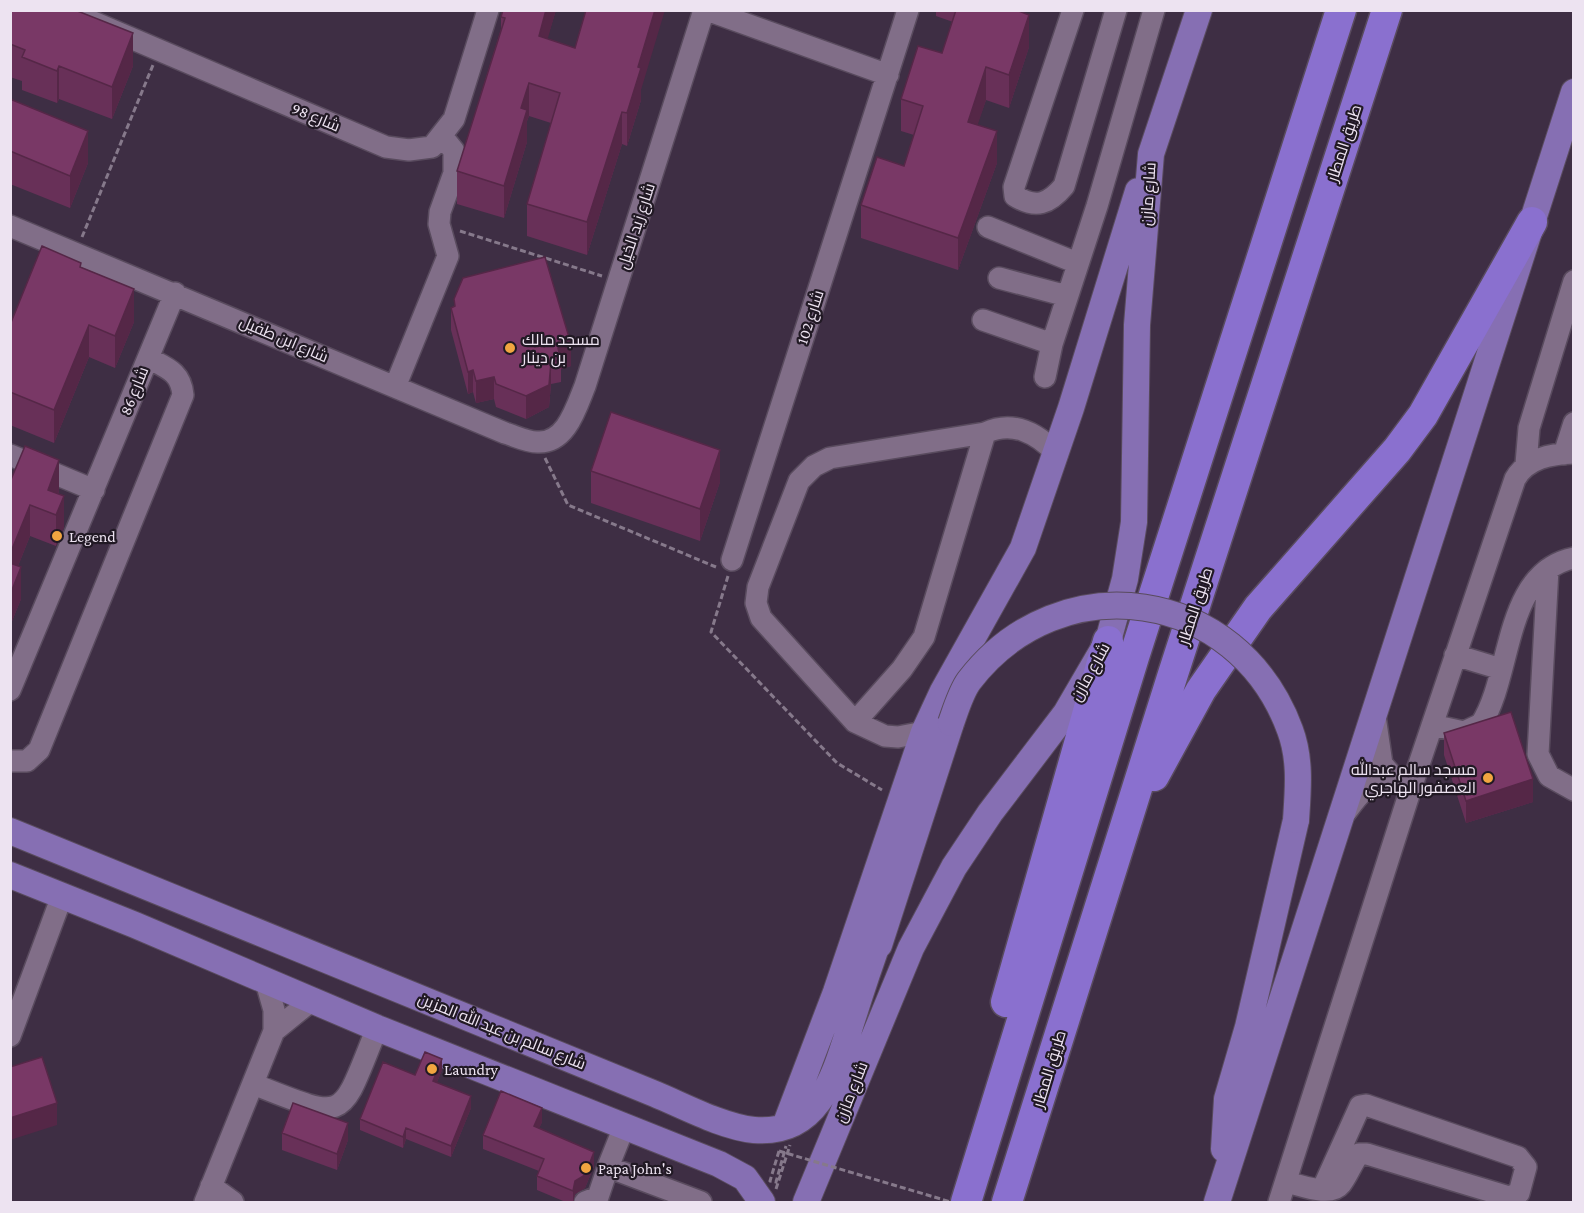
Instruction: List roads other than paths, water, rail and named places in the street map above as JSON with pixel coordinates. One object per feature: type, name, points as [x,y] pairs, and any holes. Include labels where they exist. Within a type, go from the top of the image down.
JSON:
[{"type":"highway","points":[[969,1191],[1134,657],[1341,10]]},
{"type":"highway","name":"طريق المطار","points":[[1007,1203],[1387,10]]},
{"type":"highway","points":[[1123,834],[1201,690],[1258,608],[1397,450],[1423,415],[1532,222]]},
{"type":"highway","points":[[969,1191],[973,1122],[1108,642]]},
{"type":"main road","name":"شارع مازن","points":[[808,1198],[911,948],[954,867],[990,813],[1066,713],[1108,642],[1125,579],[1134,522],[1137,325],[1151,154],[1192,12]]},
{"type":"main road","points":[[1219,1197],[1572,102]]},
{"type":"main road","points":[[782,1138],[836,992],[899,800],[924,732],[943,691],[1023,548],[1057,454],[1151,154]]},
{"type":"main road","points":[[808,1198],[883,928],[951,723],[967,683],[997,649],[1034,624],[1077,609],[1121,604],[1166,611],[1207,628],[1243,655],[1272,690],[1291,731],[1297,764],[1296,820],[1248,1027],[1227,1099],[1219,1197]]},
{"type":"main road","name":"شارع سالم بن عبد الله المزين","points":[[10,831],[740,1128],[782,1138],[809,1113],[831,1083],[883,928]]},
{"type":"main road","points":[[10,875],[135,925],[377,1028],[719,1164],[745,1178],[762,1201]]},
{"type":"main road","points":[[135,925],[147,922],[157,913],[160,902],[157,890]]},
{"type":"main road","points":[[632,1130],[650,1133],[659,1128],[666,1110],[663,1101],[655,1094]]},
{"type":"street","name":"شارع 98","points":[[65,10],[104,18],[159,50],[386,147],[409,150],[432,147],[442,136]]},
{"type":"street","points":[[395,387],[448,256],[439,224],[440,212],[454,173],[454,151],[442,136],[454,119],[488,10]]},
{"type":"street","points":[[705,10],[888,75]]},
{"type":"street","name":"شارع زيد الخيل","points":[[538,443],[558,436],[573,416],[585,386],[705,10]]},
{"type":"street","name":"شارع 102","points":[[730,566],[908,10]]},
{"type":"street","points":[[1073,10],[1014,187],[1015,196],[1026,203],[1037,205],[1052,200],[1064,186],[1116,10]]},
{"type":"street","points":[[1045,377],[1052,344],[1097,206],[1154,10]]},
{"type":"street","name":"شارع ابن طفيل","points":[[10,226],[175,293],[505,434],[538,443]]},
{"type":"street","points":[[987,227],[1077,263]]},
{"type":"street","points":[[999,278],[1067,296]]},
{"type":"street","points":[[1279,1203],[1403,782],[1432,725],[1515,479],[1526,464],[1529,428],[1574,281]]},
{"type":"street","name":"شارع 86","points":[[10,690],[16,661],[94,490],[175,293]]},
{"type":"street","points":[[983,320],[1052,344]]},
{"type":"street","points":[[10,761],[27,761],[39,750],[183,394],[182,382],[176,372],[148,358]]},
{"type":"street","points":[[1526,464],[1569,453],[1574,423]]},
{"type":"street","points":[[924,732],[898,737],[885,736],[855,722],[760,618],[757,611],[758,587],[799,481],[814,466],[830,458],[986,433],[999,427],[1021,430],[1041,440],[1057,454]]},
{"type":"street","points":[[855,722],[902,669],[924,636],[986,433]]},
{"type":"street","points":[[10,455],[94,490]]},
{"type":"street","points":[[1432,725],[1464,732],[1476,728],[1485,718],[1524,598],[1534,582],[1548,569],[1574,558]]},
{"type":"street","points":[[1548,569],[1538,754],[1549,776],[1574,790]]},
{"type":"street","points":[[1455,655],[1501,669]]},
{"type":"street","points":[[1375,716],[1382,764],[1403,782]]},
{"type":"street","points":[[1341,819],[1368,786],[1385,778],[1403,782]]},
{"type":"street","points":[[10,1036],[62,896]]},
{"type":"street","points":[[233,1203],[208,1194],[274,1031],[274,1010],[267,982]]},
{"type":"street","points":[[274,1031],[311,1001]]},
{"type":"street","points":[[253,1084],[315,1108],[338,1107],[352,1091],[377,1028]]},
{"type":"street","points":[[1366,1105],[1518,1157],[1526,1167],[1520,1193],[1509,1197],[1367,1154],[1359,1154],[1340,1185],[1328,1194],[1360,1106],[1366,1105]]},
{"type":"street","points":[[585,1203],[598,1197],[608,1167],[632,1130]]},
{"type":"street","points":[[608,1167],[701,1203]]},
{"type":"street","points":[[1286,1182],[1328,1194]]},
{"type":"place","name":"مسجد مالك بن دينار","points":[[510,348]]},
{"type":"place","name":"Legend","points":[[57,536]]},
{"type":"place","name":"مسجد سالم عبدالله العصفور الهاجري","points":[[1488,778]]},
{"type":"place","name":"Laundry","points":[[432,1069]]},
{"type":"place","name":"Papa John's","points":[[586,1168]]}]
